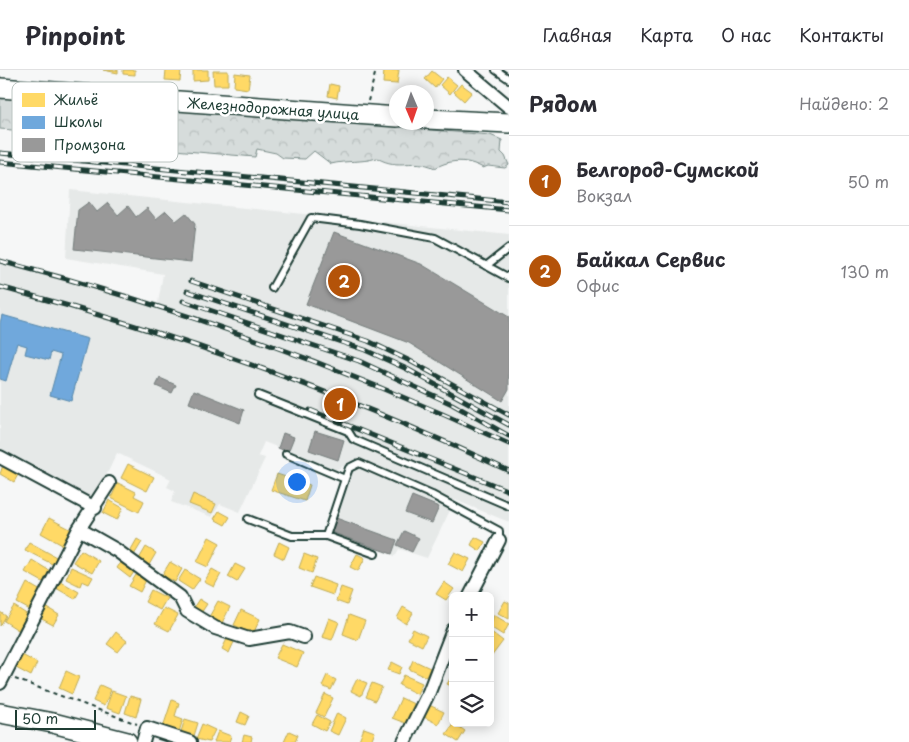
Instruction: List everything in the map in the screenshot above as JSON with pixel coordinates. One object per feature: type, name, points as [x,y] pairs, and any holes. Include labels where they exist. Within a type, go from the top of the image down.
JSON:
[{"type":"street","points":[[465,70],[509,107]]},
{"type":"street","name":"Железнодорожная улица","points":[[178,102],[389,118]]},
{"type":"street","points":[[434,119],[509,123]]},
{"type":"street","points":[[0,457],[95,508]]},
{"type":"street","points":[[2,679],[79,529],[95,508],[109,483]]},
{"type":"street","points":[[79,529],[116,550],[180,596],[187,611],[215,628],[248,639],[290,632],[304,637]]},
{"type":"street","points":[[472,592],[499,540]]},
{"type":"street","points":[[404,742],[429,692],[450,637]]},
{"type":"street","points":[[0,713],[52,723],[127,742]]},
{"type":"street","points":[[142,742],[147,728],[190,742]]},
{"type":"lane","points":[[496,70],[509,79]]},
{"type":"lane","points":[[272,288],[311,218],[360,224],[434,238],[509,278]]},
{"type":"lane","points":[[486,266],[509,248]]},
{"type":"lane","points":[[258,395],[348,430],[353,439],[509,506]]},
{"type":"lane","points":[[286,454],[345,479]]},
{"type":"lane","points":[[326,536],[349,468],[359,463],[432,495],[499,531],[499,540]]},
{"type":"lane","points":[[248,519],[292,536],[326,536],[375,554]]},
{"type":"path","points":[[364,116],[376,70]]},
{"type":"path","points":[[2,679],[147,728]]},
{"type":"shaded area","points":[[70,190],[509,235],[509,522],[455,500],[427,558],[399,549],[395,556],[329,534],[352,471],[362,467],[451,498],[354,460],[336,470],[264,442],[258,456],[265,458],[240,512],[220,504],[212,517],[171,502],[175,491],[167,487],[171,479],[117,453],[95,499],[0,450],[0,259],[158,303],[163,274],[66,258]]},
{"type":"green space","points":[[0,96],[12,97],[12,130],[0,129]]},
{"type":"green space","points":[[178,109],[389,126],[389,130],[431,130],[490,135],[502,140],[501,152],[509,165],[505,168],[488,166],[483,168],[459,161],[435,168],[419,164],[393,164],[377,158],[331,164],[314,151],[305,159],[283,158],[276,153],[257,149],[255,157],[178,150]]},
{"type":"building: Жильё","points":[[103,70],[118,70],[118,73]]},
{"type":"building: Жильё","points":[[123,70],[135,70],[135,75],[123,74]]},
{"type":"building: Жильё","points":[[166,70],[181,70],[180,81],[165,80]]},
{"type":"building: Жильё","points":[[193,70],[208,70],[208,80],[193,81]]},
{"type":"building: Жильё","points":[[384,70],[399,70],[397,84],[383,83]]},
{"type":"building: Жильё","points":[[213,71],[228,71],[228,85],[214,85]]},
{"type":"building: Жильё","points":[[432,71],[442,79],[435,88],[434,85],[425,79]]},
{"type":"building: Жильё","points":[[235,73],[250,75],[248,89],[234,87]]},
{"type":"building: Жильё","points":[[447,77],[457,85],[450,94],[440,85]]},
{"type":"building: Жильё","points":[[330,84],[339,86],[337,98],[328,96]]},
{"type":"building: Жильё","points":[[461,84],[472,92],[464,101],[454,92]]},
{"type":"building: Жильё","points":[[4,462],[20,471],[14,482],[0,474]]},
{"type":"building: Жильё","points":[[128,464],[154,477],[147,491],[121,478]]},
{"type":"building: Жильё","points":[[277,474],[310,485],[305,501],[271,490]]},
{"type":"building: Жильё","points":[[118,483],[136,492],[134,496],[144,501],[139,512],[111,498]]},
{"type":"building: Жильё","points":[[193,494],[216,504],[212,513],[189,504]]},
{"type":"building: Жильё","points":[[109,500],[123,508],[117,520],[103,513]]},
{"type":"building: Жильё","points":[[219,511],[230,517],[225,525],[214,519]]},
{"type":"building: Жильё","points":[[49,518],[72,530],[64,546],[41,533]]},
{"type":"building: Жильё","points":[[209,537],[220,543],[208,567],[197,562]]},
{"type":"building: Жильё","points":[[475,537],[485,542],[480,551],[471,545]]},
{"type":"building: Жильё","points":[[137,539],[142,542],[134,555],[129,553]]},
{"type":"building: Жильё","points":[[29,542],[58,558],[54,565],[25,550]]},
{"type":"building: Жильё","points":[[279,542],[289,547],[284,559],[274,554]]},
{"type":"building: Жильё","points":[[146,547],[156,553],[149,565],[139,559]]},
{"type":"building: Жильё","points":[[81,550],[99,561],[92,573],[73,562]]},
{"type":"building: Жильё","points":[[455,552],[470,559],[463,572],[448,564]]},
{"type":"building: Жильё","points":[[304,554],[317,559],[312,573],[299,568]]},
{"type":"building: Жильё","points":[[357,554],[365,558],[358,571],[350,567]]},
{"type":"building: Жильё","points":[[123,559],[136,569],[130,578],[117,568]]},
{"type":"building: Жильё","points":[[32,560],[50,571],[43,582],[25,572]]},
{"type":"building: Жильё","points":[[170,562],[182,569],[175,582],[162,575]]},
{"type":"building: Жильё","points":[[235,564],[245,569],[237,582],[228,577]]},
{"type":"building: Жильё","points":[[71,567],[93,577],[89,584],[82,581],[80,586],[66,579]]},
{"type":"building: Жильё","points":[[212,569],[221,574],[214,587],[204,582]]},
{"type":"building: Жильё","points":[[185,570],[200,579],[192,590],[178,581]]},
{"type":"building: Жильё","points":[[136,575],[146,580],[140,592],[129,586]]},
{"type":"building: Жильё","points":[[314,577],[336,585],[333,595],[310,587]]},
{"type":"building: Жильё","points":[[60,581],[79,592],[75,599],[56,588]]},
{"type":"building: Жильё","points":[[444,582],[454,589],[449,592],[446,600],[436,594]]},
{"type":"building: Жильё","points":[[27,583],[41,591],[32,611],[17,603]]},
{"type":"building: Жильё","points":[[341,587],[352,591],[347,605],[336,601]]},
{"type":"building: Жильё","points":[[151,590],[167,598],[160,610],[145,602]]},
{"type":"building: Жильё","points":[[199,599],[207,604],[201,613],[193,608]]},
{"type":"building: Жильё","points":[[218,601],[230,607],[222,623],[209,617]]},
{"type":"building: Жильё","points":[[505,601],[509,603],[509,619],[498,613]]},
{"type":"building: Жильё","points":[[14,606],[28,615],[18,630],[4,621]]},
{"type":"building: Жильё","points":[[46,607],[59,615],[53,625],[40,618]]},
{"type":"building: Жильё","points":[[403,607],[413,613],[406,624],[397,618]]},
{"type":"building: Жильё","points":[[164,608],[178,615],[169,631],[155,624]]},
{"type":"building: Жильё","points":[[241,610],[260,619],[253,634],[234,625]]},
{"type":"building: Жильё","points":[[0,612],[6,616],[0,626]]},
{"type":"building: Жильё","points":[[349,615],[365,621],[358,640],[343,634]]},
{"type":"building: Жильё","points":[[494,615],[509,624],[503,635],[494,629]]},
{"type":"building: Жильё","points":[[329,618],[339,622],[332,640],[322,637]]},
{"type":"building: Жильё","points":[[413,629],[427,636],[422,646],[408,639]]},
{"type":"building: Жильё","points":[[116,632],[127,641],[118,652],[107,644]]},
{"type":"building: Жильё","points":[[494,634],[503,641],[494,653]]},
{"type":"building: Жильё","points":[[227,639],[234,642],[229,653],[222,649]]},
{"type":"building: Жильё","points":[[282,644],[303,653],[297,667],[275,658]]},
{"type":"building: Жильё","points":[[22,655],[37,663],[31,676],[16,668]]},
{"type":"building: Жильё","points":[[413,660],[430,668],[426,677],[409,669]]},
{"type":"building: Жильё","points":[[392,662],[402,667],[399,674],[388,670]]},
{"type":"building: Жильё","points":[[66,671],[79,677],[72,694],[59,688]]},
{"type":"building: Жильё","points":[[327,675],[336,680],[331,690],[322,686]]},
{"type":"building: Жильё","points":[[404,675],[422,683],[417,694],[399,685]]},
{"type":"building: Жильё","points":[[357,679],[367,683],[361,696],[351,691]]},
{"type":"building: Жильё","points":[[372,683],[382,687],[375,701],[366,697]]},
{"type":"building: Жильё","points":[[100,685],[111,690],[104,706],[93,701]]},
{"type":"building: Жильё","points":[[112,691],[126,696],[120,713],[106,708]]},
{"type":"building: Жильё","points":[[325,694],[333,698],[324,717],[316,713]]},
{"type":"building: Жильё","points":[[130,696],[141,699],[136,717],[125,713]]},
{"type":"building: Жильё","points":[[401,698],[414,704],[405,723],[392,718]]},
{"type":"building: Жильё","points":[[172,700],[179,703],[175,716],[183,719],[178,735],[162,730]]},
{"type":"building: Жильё","points":[[429,705],[444,712],[438,724],[424,717]]},
{"type":"building: Жильё","points":[[241,712],[249,716],[245,725],[237,722]]},
{"type":"building: Жильё","points":[[337,713],[346,718],[338,735],[329,731]]},
{"type":"building: Жильё","points":[[317,715],[330,722],[325,731],[312,724]]},
{"type":"building: Жильё","points":[[185,719],[198,723],[193,739],[180,735]]},
{"type":"building: Жильё","points":[[202,724],[215,730],[209,742],[196,739]]},
{"type":"building: Жильё","points":[[451,727],[460,727],[465,731],[458,742],[446,734]]},
{"type":"building: Жильё","points":[[364,728],[375,732],[371,742],[359,741]]},
{"type":"building: Жильё","points":[[218,731],[231,736],[229,742],[214,742]]},
{"type":"building: Жильё","points":[[289,731],[298,735],[295,742],[284,742]]},
{"type":"building: Жильё","points":[[244,735],[252,737],[251,742],[242,742]]},
{"type":"building: Школы","points":[[2,315],[88,339],[71,401],[50,395],[61,355],[51,352],[49,360],[25,354],[27,346],[17,343],[6,381],[0,379],[0,323]]},
{"type":"building: Промзона","points":[[89,202],[97,212],[108,203],[118,215],[128,206],[136,217],[147,208],[156,219],[166,211],[176,221],[186,213],[195,224],[191,262],[74,249],[78,210]]},
{"type":"building: Промзона","points":[[334,232],[421,264],[509,317],[509,389],[502,401],[409,343],[306,304]]},
{"type":"building: Промзона","points":[[160,378],[176,385],[172,393],[156,386]]},
{"type":"building: Промзона","points":[[194,390],[244,410],[240,423],[189,403]]},
{"type":"building: Промзона","points":[[315,431],[344,440],[338,460],[309,450]]},
{"type":"building: Промзона","points":[[283,433],[294,437],[288,452],[278,448]]},
{"type":"building: Промзона","points":[[412,496],[439,507],[432,523],[405,513]]},
{"type":"building: Промзона","points":[[336,518],[397,540],[392,554],[331,532]]},
{"type":"building: Промзона","points":[[404,531],[419,538],[412,552],[397,545]]},
{"type":"railway","points":[[0,153],[12,154]]},
{"type":"railway","points":[[0,162],[509,210]]},
{"type":"railway","points":[[93,162],[509,202]]},
{"type":"railway","points":[[0,261],[65,278],[194,318],[259,341],[386,390],[509,444]]},
{"type":"railway","points":[[191,281],[368,341],[410,361],[509,415]]},
{"type":"railway","points":[[0,287],[130,324],[259,367],[385,416],[509,471]]},
{"type":"railway","points":[[187,291],[365,350],[407,369],[509,425]]},
{"type":"railway","points":[[183,301],[359,361],[452,404],[509,436]]},
{"type":"railway","points":[[310,410],[509,491]]},
{"type":"place","name":"Байкал Сервис","points":[[344,281]]},
{"type":"place","name":"Белгород-Сумской","points":[[340,404]]}]
